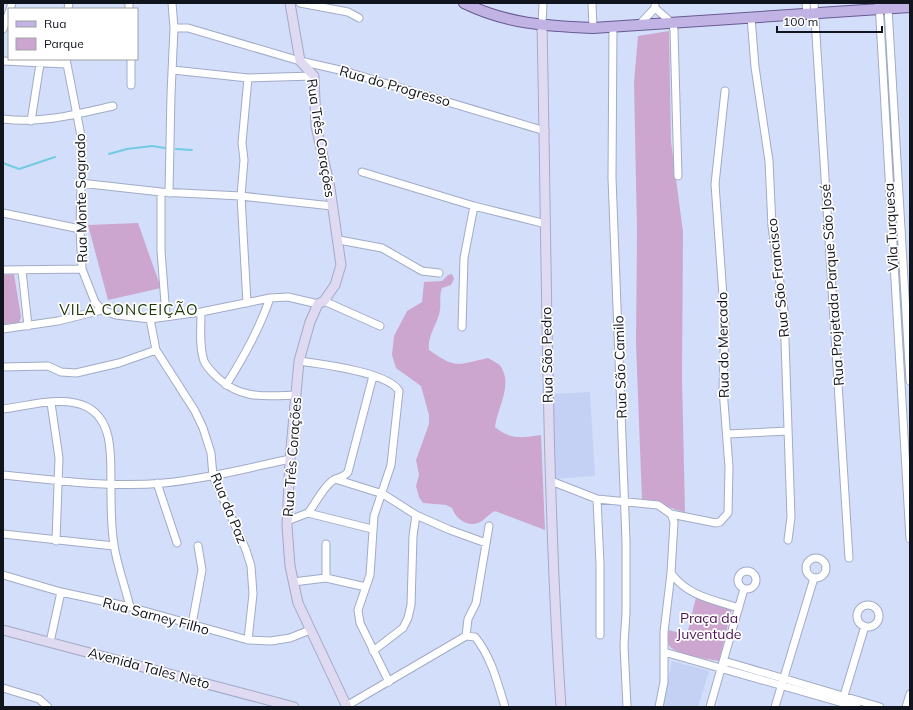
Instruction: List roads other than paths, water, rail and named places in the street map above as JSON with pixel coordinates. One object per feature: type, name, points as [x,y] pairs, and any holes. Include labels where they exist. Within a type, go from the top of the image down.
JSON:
[{"type":"main road","points":[[464,3],[499,17],[542,26],[592,28],[752,17],[811,8],[910,6]]},
{"type":"street","points":[[169,192],[174,28],[172,3]]},
{"type":"street","name":"Rua Três Corações","points":[[290,3],[300,61],[314,76],[316,126],[339,240],[342,265],[339,276],[310,322],[299,361],[290,459],[287,521],[293,582],[298,603],[348,706]]},
{"type":"street","points":[[300,3],[348,12],[359,18]]},
{"type":"street","name":"Rua São Pedro","points":[[543,3],[542,26],[546,224],[546,342],[556,622],[561,707]]},
{"type":"street","points":[[592,3],[592,28]]},
{"type":"street","points":[[639,25],[655,5],[672,23],[678,176]]},
{"type":"street","name":"Vila Turquesa","points":[[882,6],[896,130],[910,381]]},
{"type":"street","name":"Vila Turquesa","points":[[882,6],[892,246],[900,362],[908,445],[910,539]]},
{"type":"street","name":"Rua Projetada Parque São José","points":[[811,8],[849,558]]},
{"type":"street","points":[[3,29],[8,15]]},
{"type":"street","name":"Rua São Francisco","points":[[752,17],[755,67],[769,161],[772,226],[782,285],[791,517],[788,540]]},
{"type":"street","name":"Rua São Camilo","points":[[613,27],[612,178],[626,541],[626,613],[624,645],[627,707]]},
{"type":"street","name":"Rua do Progresso","points":[[174,28],[188,28],[300,61],[344,71],[544,131]]},
{"type":"street","points":[[131,60],[131,85]]},
{"type":"street","points":[[3,61],[40,64],[66,61]]},
{"type":"street","name":"Rua Monte Sagrado","points":[[66,61],[82,141],[80,183],[82,269],[95,302],[102,310]]},
{"type":"street","points":[[31,121],[40,64]]},
{"type":"street","points":[[173,70],[248,78],[314,76]]},
{"type":"street","points":[[247,303],[241,196],[244,160],[242,143],[248,78]]},
{"type":"street","name":"Rua do Mercado","points":[[670,514],[710,523],[720,522],[726,518],[728,513],[727,434],[723,389],[725,324],[715,184],[725,91]]},
{"type":"street","points":[[3,119],[31,121],[77,114],[113,106]]},
{"type":"street","points":[[886,130],[896,130]]},
{"type":"street","points":[[362,172],[474,206],[546,224]]},
{"type":"street","name":"Rua Três Corações","points":[[80,183],[161,192],[241,196],[332,206]]},
{"type":"street","points":[[161,192],[161,251],[166,316]]},
{"type":"street","points":[[462,327],[464,258],[474,206]]},
{"type":"street","points":[[3,213],[80,229]]},
{"type":"street","points":[[339,240],[382,248],[422,271],[439,273]]},
{"type":"street","points":[[892,246],[902,245]]},
{"type":"street","points":[[3,270],[22,271],[82,269]]},
{"type":"street","points":[[22,271],[28,326]]},
{"type":"street","points":[[3,329],[58,321],[102,310],[116,315],[150,319],[201,312],[270,298],[288,297],[321,303],[380,326]]},
{"type":"street","points":[[226,385],[250,347],[270,298]]},
{"type":"street","points":[[201,312],[204,361],[209,370],[226,385],[243,394],[258,396],[296,395]]},
{"type":"street","name":"Rua da Paz","points":[[150,319],[156,350],[195,411],[203,428],[211,453],[213,476],[246,550],[251,566],[253,594],[248,640]]},
{"type":"street","points":[[3,367],[48,366],[61,372],[76,373],[119,363],[156,350]]},
{"type":"street","points":[[299,361],[342,368],[373,376],[393,384],[399,391],[391,465],[383,494],[377,506],[372,529],[371,563],[366,587],[358,610],[358,616],[388,682]]},
{"type":"street","points":[[900,362],[909,361]]},
{"type":"street","points":[[308,513],[324,489],[335,479],[346,475],[348,472],[373,376]]},
{"type":"street","points":[[3,409],[51,403],[80,404],[88,408],[99,419],[108,435],[112,465],[110,485],[114,546],[130,606]]},
{"type":"street","points":[[51,403],[59,458],[56,541]]},
{"type":"street","points":[[727,434],[788,431]]},
{"type":"street","points":[[3,474],[110,485],[157,483],[213,476],[290,459]]},
{"type":"street","points":[[335,479],[383,494],[416,515],[450,530],[486,543]]},
{"type":"street","points":[[551,481],[597,500],[658,505],[670,514],[674,522],[671,573],[664,632],[664,682],[659,707]]},
{"type":"street","points":[[157,483],[177,543]]},
{"type":"street","points":[[597,500],[600,564],[600,634]]},
{"type":"street","points":[[287,521],[308,513],[372,529]]},
{"type":"street","points":[[373,651],[403,628],[408,618],[411,606],[413,536],[416,515]]},
{"type":"street","points":[[466,636],[468,619],[476,603],[489,526]]},
{"type":"street","points":[[3,534],[56,541],[114,546]]},
{"type":"street","points":[[326,544],[326,578]]},
{"type":"street","points":[[192,624],[202,570],[198,546]]},
{"type":"street","points":[[671,573],[684,588]]},
{"type":"street","name":"Rua Sarney Filho","points":[[3,575],[61,592],[130,606],[248,640],[271,641],[290,638],[310,630]]},
{"type":"street","points":[[293,582],[326,578],[366,587]]},
{"type":"street","points":[[775,707],[814,578]]},
{"type":"street","points":[[669,588],[675,586],[684,588],[739,608]]},
{"type":"street","points":[[710,707],[744,588]]},
{"type":"street","points":[[50,642],[61,592]]},
{"type":"street","points":[[842,702],[865,626]]},
{"type":"street","name":"Avenida Tales Neto","points":[[3,630],[294,707]]},
{"type":"street","points":[[348,706],[466,636],[475,637],[486,654],[496,678],[505,707]]},
{"type":"street","points":[[664,652],[723,664],[857,707]]},
{"type":"street","points":[[3,688],[39,699],[48,707]]},
{"type":"street","points":[[906,707],[910,694]]},
{"type":"street","points":[[842,702],[880,707]]},
{"type":"waterway","points":[[109,154],[127,149],[152,146],[165,148]]},
{"type":"waterway","points":[[176,149],[192,150]]},
{"type":"waterway","points":[[3,163],[19,169],[55,157]]},
{"type":"district","name":"VILA CONCEIÇÃO","points":[[129,309]]},
{"type":"park label","name":"Praça da Juventude","points":[[709,626]]}]
